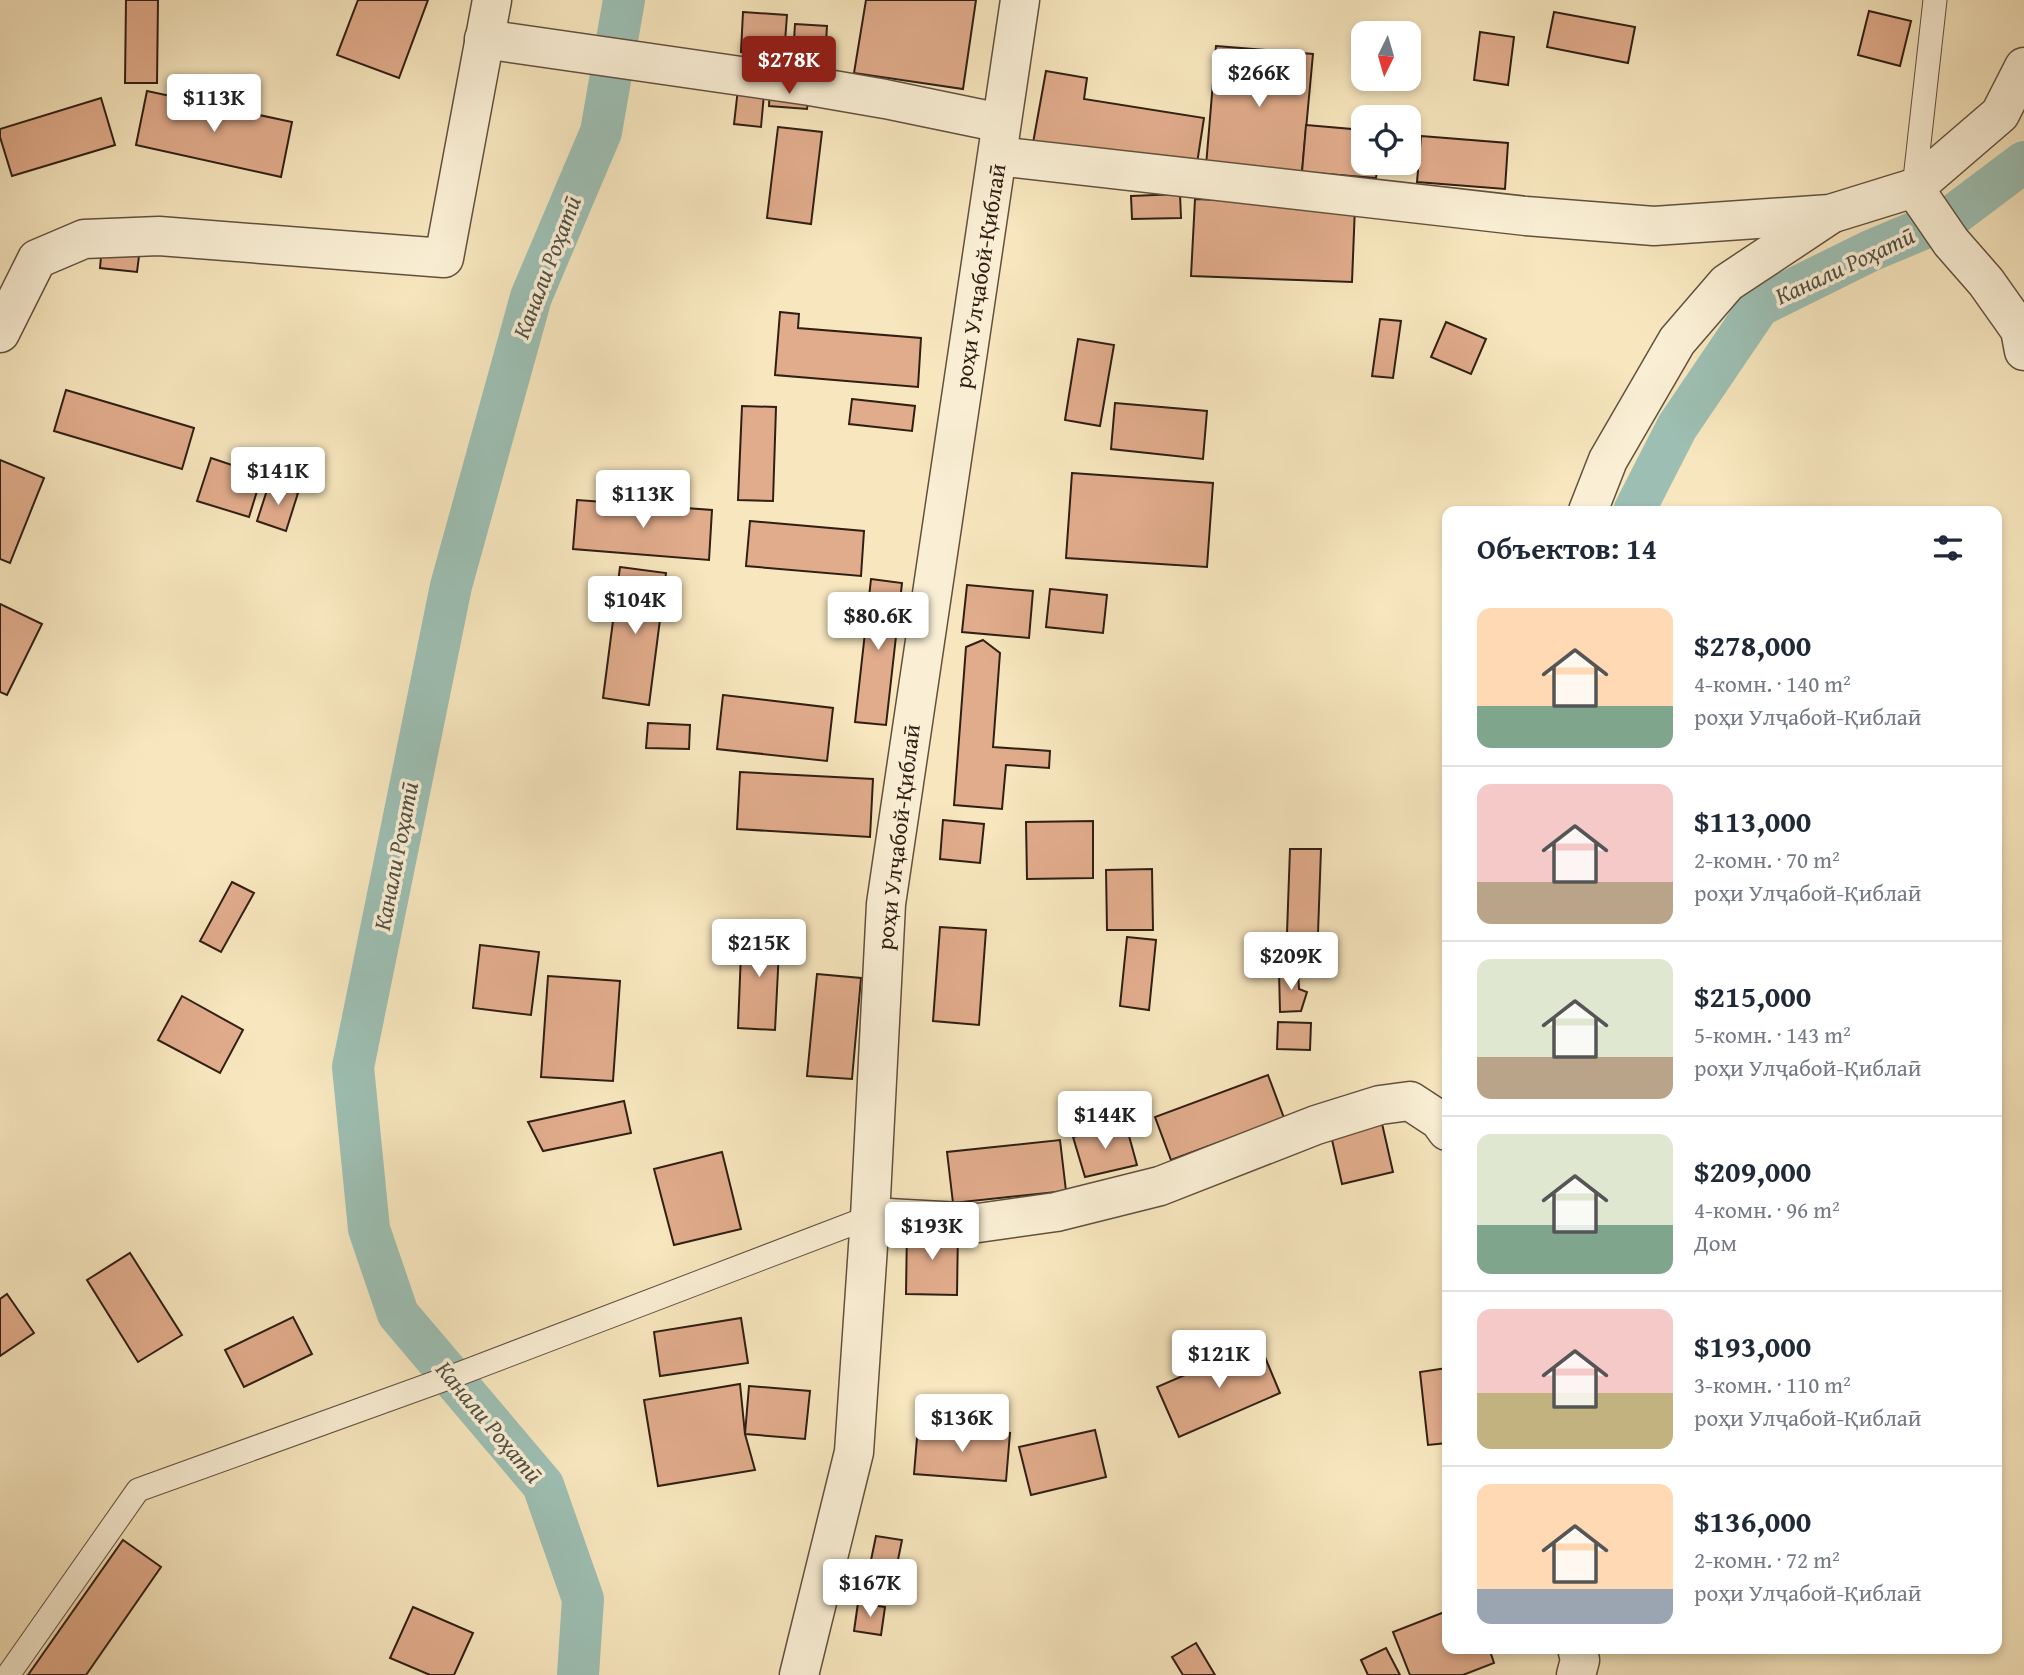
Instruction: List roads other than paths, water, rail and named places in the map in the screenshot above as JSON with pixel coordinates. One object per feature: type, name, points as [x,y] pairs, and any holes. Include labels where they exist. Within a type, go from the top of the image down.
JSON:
[{"type":"street","points":[[0,333],[37,259],[83,239],[159,236],[444,258],[492,0]]},
{"type":"street","name":"роҳи Улҷабой-Қиблаӣ","points":[[799,1675],[854,1452],[870,1217],[886,904],[1020,0]]},
{"type":"street","points":[[484,39],[885,99],[1000,140],[1526,216],[1654,226],[1830,215],[1921,199],[2000,114],[2024,67]]},
{"type":"street","points":[[1921,199],[2020,330],[2024,351]]},
{"type":"street","points":[[1590,506],[1608,460],[1677,341],[1727,283],[1830,215]]},
{"type":"street","points":[[870,1217],[978,1223],[1056,1212],[1160,1185],[1317,1125],[1380,1105],[1410,1101],[1442,1124]]},
{"type":"street","points":[[1576,1675],[1580,1660],[1578,1654]]},
{"type":"lane","points":[[1921,199],[1935,0]]},
{"type":"lane","points":[[8,1675],[138,1490],[451,1377],[870,1217]]},
{"type":"waterway","name":"Канали Роҳатӣ","points":[[578,1675],[583,1599],[543,1485],[398,1314],[369,1229],[353,1067],[451,586],[531,297],[601,132],[624,0]]},
{"type":"waterway","name":"Канали Роҳатӣ","points":[[1637,506],[1677,427],[1759,306],[1870,251],[1951,217],[2024,162]]}]
